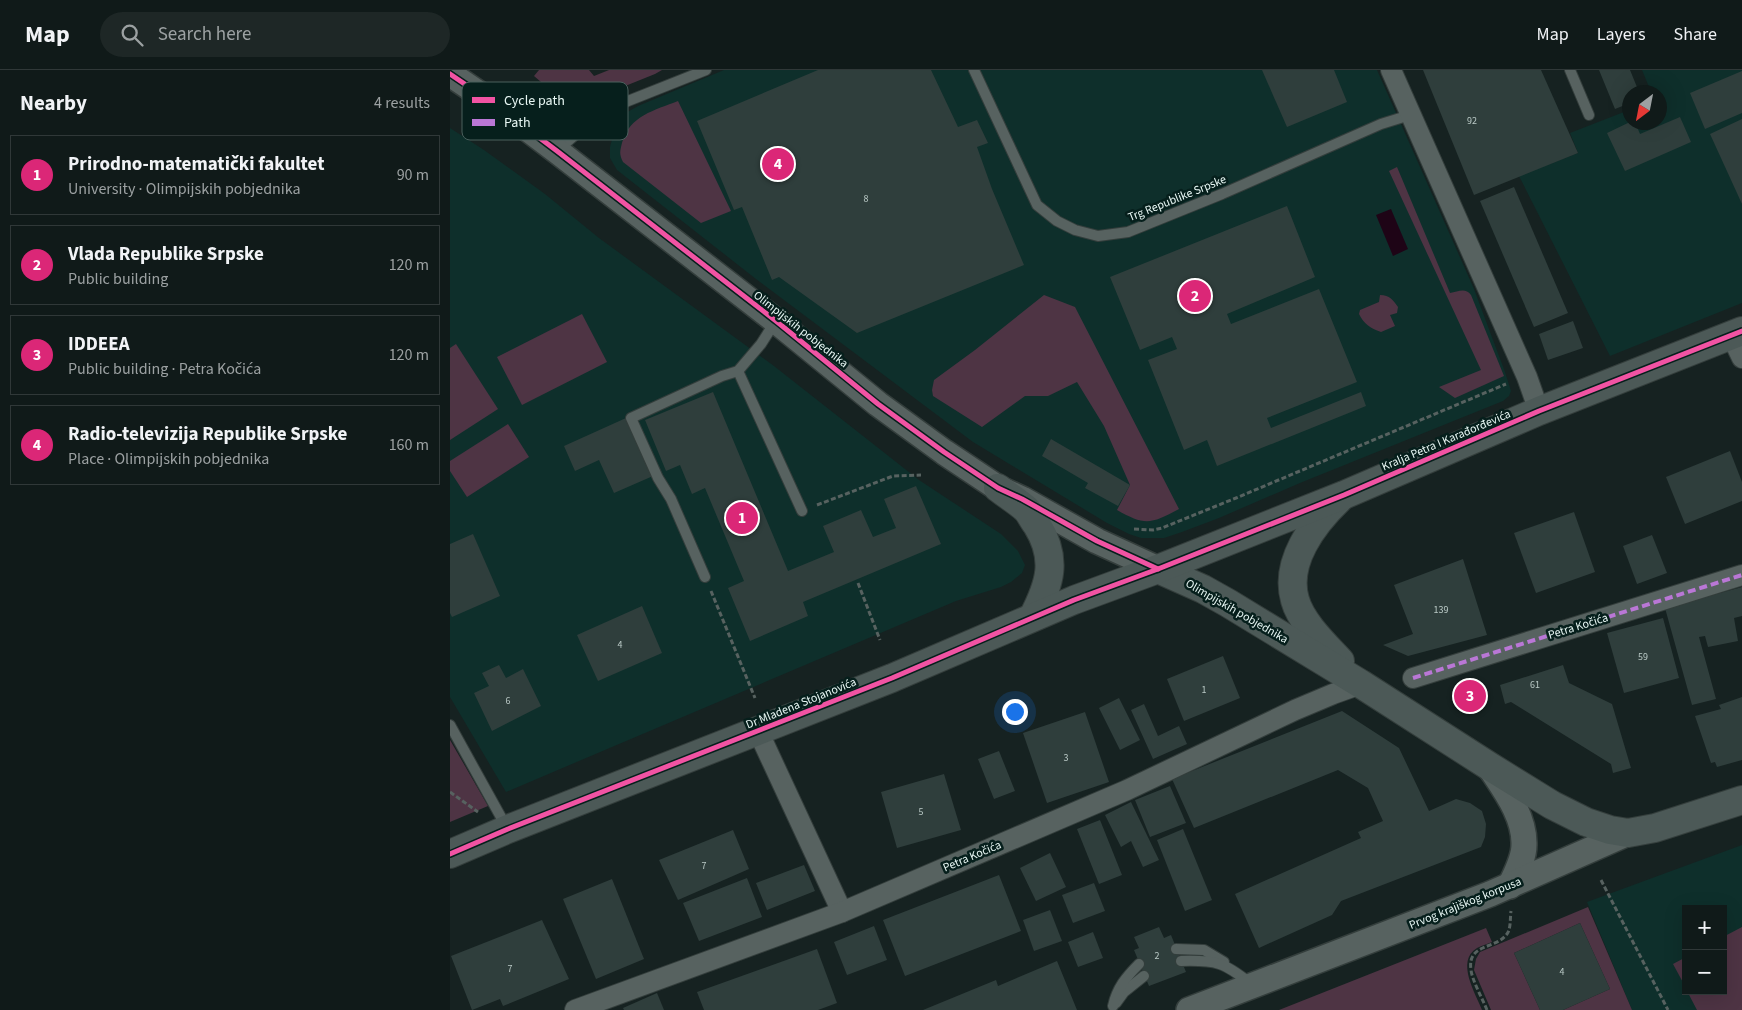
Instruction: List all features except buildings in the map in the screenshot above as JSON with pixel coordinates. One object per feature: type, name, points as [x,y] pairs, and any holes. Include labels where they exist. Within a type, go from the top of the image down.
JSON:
[{"type":"main road","name":"Kralja Petra I Karađorđevića","points":[[1158,569],[1344,495],[1539,411],[1738,341]]},
{"type":"main road","points":[[998,488],[1027,510],[1042,534],[1049,553],[1051,570],[1044,596],[1033,617]]},
{"type":"main road","points":[[1344,495],[1318,522],[1299,552],[1294,568],[1293,590],[1295,601],[1314,634],[1361,684]]},
{"type":"main road","name":"Dr Mladena Stojanovića","points":[[450,854],[508,829],[892,678],[1074,600],[1158,569]]},
{"type":"main road","name":"Olimpijskih pobjednika","points":[[1158,569],[1203,589],[1228,603],[1361,684],[1489,766],[1586,822],[1610,830],[1628,833]]},
{"type":"main road","name":"Prvog krajiškog korpusa","points":[[1628,833],[1655,828],[1742,800]]},
{"type":"street","points":[[1391,70],[1526,377],[1539,411]]},
{"type":"street","name":"Olimpijskih pobjednika","points":[[450,74],[462,82]]},
{"type":"street","name":"Olimpijskih pobjednika","points":[[542,140],[776,321],[878,404],[944,452],[998,488],[1097,540],[1158,569]]},
{"type":"street","name":"Petra Kočića","points":[[1413,678],[1742,575]]},
{"type":"street","name":"Petra Kočića","points":[[575,1010],[842,912],[1127,790],[1295,710],[1361,684]]},
{"type":"street","points":[[758,731],[842,912]]},
{"type":"street","name":"Olimpijskih pobjednika","points":[[1489,766],[1516,812],[1523,838],[1524,845],[1519,866],[1510,886]]},
{"type":"street","name":"Prvog krajiškog korpusa","points":[[1189,1010],[1510,886],[1628,833]]},
{"type":"lane","points":[[628,101],[706,70]]},
{"type":"lane","name":"Trg Republike Srpske","points":[[974,70],[1037,204],[1057,221],[1075,230],[1098,236],[1128,232],[1222,194],[1381,124],[1410,115]]},
{"type":"lane","points":[[1570,70],[1588,115]]},
{"type":"lane","points":[[557,151],[569,140]]},
{"type":"lane","points":[[705,577],[671,499],[658,478],[631,418],[722,376],[738,371],[761,344],[776,321]]},
{"type":"lane","points":[[738,371],[802,510]]},
{"type":"lane","points":[[450,725],[508,829]]},
{"type":"lane","points":[[1176,949],[1204,950],[1216,956],[1253,986]]},
{"type":"lane","points":[[1181,961],[1207,960],[1231,968]]},
{"type":"lane","points":[[1112,1008],[1116,993],[1125,978],[1139,964]]},
{"type":"lane","points":[[1112,1008],[1124,992],[1144,976]]},
{"type":"path","points":[[1132,528],[1153,530],[1162,528],[1509,383]]},
{"type":"path","points":[[802,510],[893,476],[921,475]]},
{"type":"path","points":[[705,577],[755,698]]},
{"type":"path","points":[[858,583],[880,640]]},
{"type":"path","points":[[450,792],[480,814]]},
{"type":"path","points":[[1601,880],[1668,1010]]},
{"type":"path","points":[[1487,1010],[1471,970],[1472,958],[1478,950],[1506,936],[1509,930],[1511,911]]},
{"type":"shaded area","points":[[539,70],[589,70],[594,76],[609,70],[662,70],[628,85],[628,82],[541,82],[534,76]]},
{"type":"shaded area","points":[[724,70],[1377,70],[1474,289],[1511,391],[1509,396],[1503,401],[1300,483],[1219,518],[1164,538],[1141,538],[1107,523],[973,442],[756,279],[617,170],[610,158],[612,140],[628,140],[628,112]]},
{"type":"shaded area","points":[[1642,70],[1742,70],[1742,303],[1610,356],[1519,176],[1578,153],[1570,133],[1622,113],[1622,130],[1667,130],[1667,85],[1648,85]]},
{"type":"shaded area","points":[[678,101],[731,211],[701,223],[623,162],[620,150],[623,140],[628,140],[628,129],[637,120],[652,111]]},
{"type":"shaded area","points":[[450,128],[462,136],[462,140],[469,140],[484,150],[545,194],[599,238],[774,366],[919,480],[1001,534],[1018,551],[1025,565],[1022,573],[1001,587],[956,601],[506,792],[450,697]]},
{"type":"shaded area","points":[[1397,167],[1450,293],[1466,291],[1471,295],[1504,376],[1455,398],[1439,387],[1481,370],[1389,171]]},
{"type":"shaded area","points":[[1391,209],[1408,249],[1393,256],[1376,215]]},
{"type":"shaded area","points":[[1044,295],[1075,307],[1179,509],[1161,518],[1148,521],[1135,519],[1117,510],[1130,485],[1104,426],[1077,382],[1048,396],[1025,396],[982,427],[933,396],[934,380]]},
{"type":"shaded area","points":[[1380,295],[1389,297],[1398,307],[1397,313],[1390,315],[1395,326],[1381,332],[1368,325],[1359,314],[1360,310],[1379,302]]},
{"type":"shaded area","points":[[582,314],[607,362],[522,405],[497,357]]},
{"type":"shaded area","points":[[456,344],[498,409],[450,440],[450,348]]},
{"type":"shaded area","points":[[508,424],[529,457],[467,497],[450,471],[450,461]]},
{"type":"shaded area","points":[[450,740],[488,806],[450,822]]},
{"type":"shaded area","points":[[1742,845],[1742,1010],[1632,1010],[1587,902]]},
{"type":"shaded area","points":[[1588,907],[1632,1010],[1563,1010],[1610,989],[1580,923],[1514,953],[1540,1010],[1491,1010],[1474,970],[1476,959],[1480,952]]},
{"type":"shaded area","points":[[1742,927],[1742,1010],[1697,1010],[1689,995],[1727,995],[1727,935]]},
{"type":"shaded area","points":[[1486,928],[1492,942],[1477,948],[1471,954],[1467,969],[1482,1010],[1279,1010]]},
{"type":"shaded area","points":[[1682,959],[1682,981],[1673,964]]},
{"type":"marked path","points":[[1413,678],[1742,575]]},
{"type":"cycle path","points":[[450,74],[462,82]]},
{"type":"cycle path","points":[[542,140],[776,321],[878,404],[944,452],[998,488],[1022,499],[1097,541],[1158,569]]},
{"type":"cycle path","points":[[450,854],[508,829],[892,678],[1074,600],[1158,569],[1344,495],[1539,411],[1742,331]]},
{"type":"place","name":"Radio-televizija Republike Srpske","points":[[778,164]]},
{"type":"place","name":"Vlada Republike Srpske","points":[[1195,296]]},
{"type":"place","name":"Prirodno-matematički fakultet","points":[[742,518]]},
{"type":"place","name":"IDDEEA","points":[[1470,696]]}]
